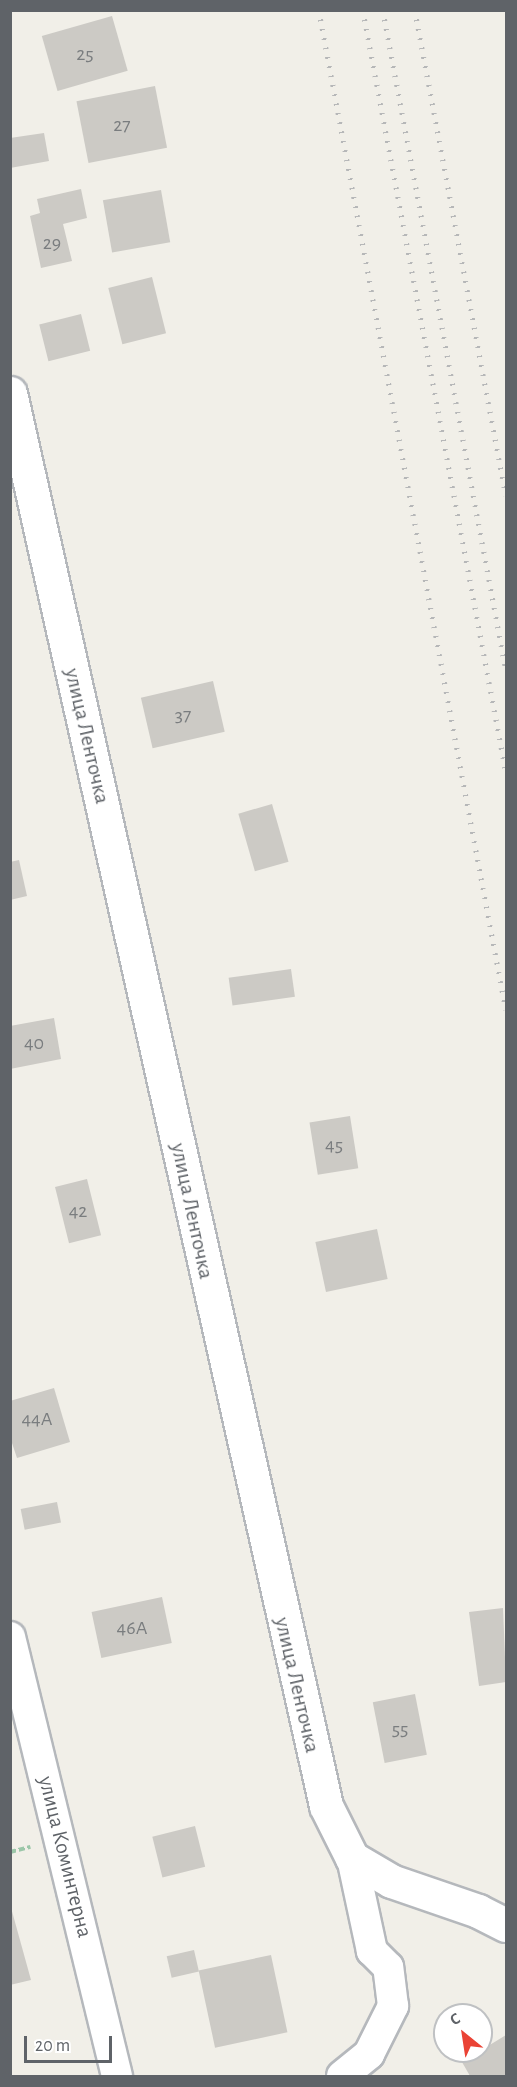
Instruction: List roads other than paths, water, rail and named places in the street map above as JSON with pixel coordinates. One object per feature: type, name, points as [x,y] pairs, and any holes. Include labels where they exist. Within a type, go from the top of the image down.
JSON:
[{"type":"main road","name":"улица Ленточка","points":[[10,393],[309,1740],[326,1806],[352,1858]]},
{"type":"main road","points":[[352,1858],[391,1881],[478,1911],[507,1925]]},
{"type":"street","name":"улица Коминтерна","points":[[10,1637],[117,2076]]},
{"type":"street","points":[[342,2076],[369,2054],[393,2006],[388,1967],[372,1951],[352,1858]]},
{"type":"railway","points":[[319,10],[506,1010]]},
{"type":"railway","points":[[363,10],[506,772]]},
{"type":"railway","points":[[383,10],[506,670]]},
{"type":"railway","points":[[415,10],[506,496]]}]
